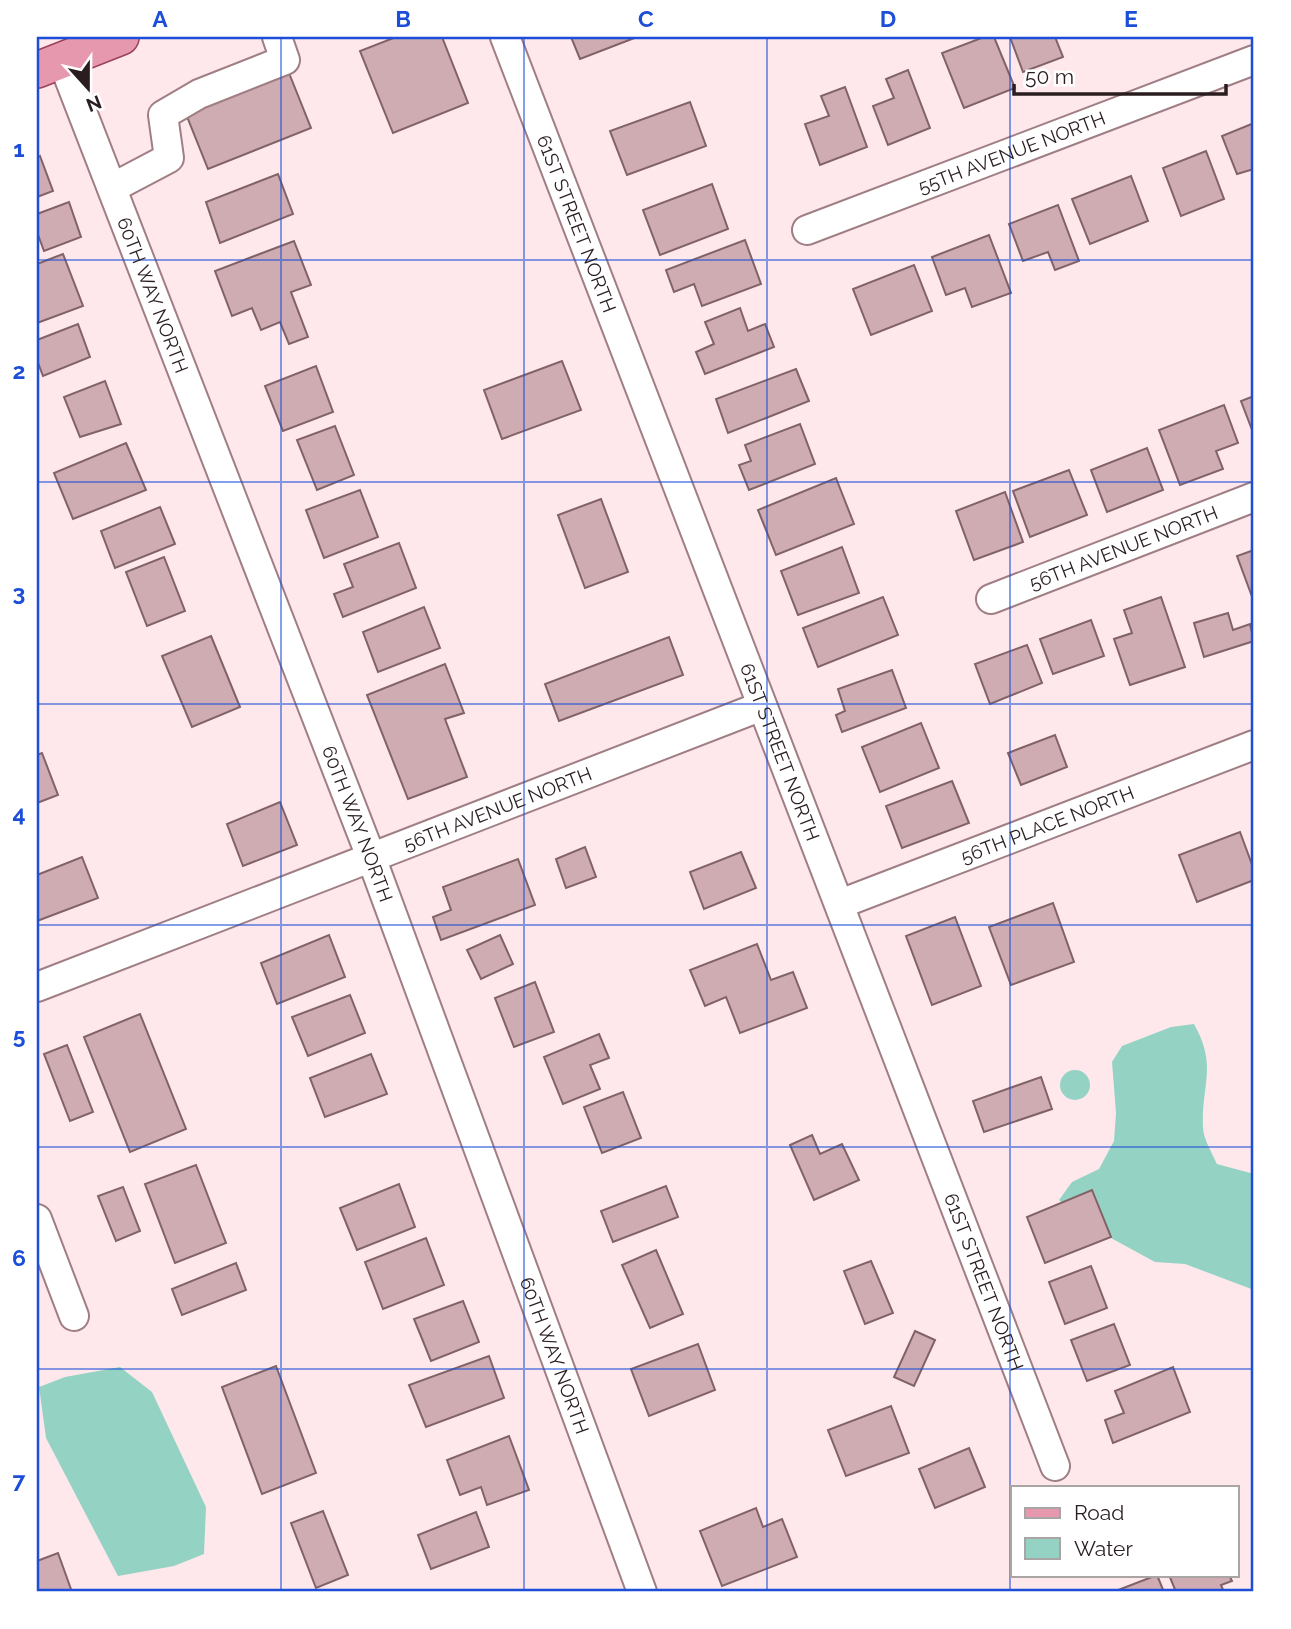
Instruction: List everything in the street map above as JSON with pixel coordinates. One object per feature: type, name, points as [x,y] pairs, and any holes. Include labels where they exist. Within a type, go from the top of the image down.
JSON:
[{"type":"main road","points":[[49,65],[121,37]]},
{"type":"street","points":[[111,188],[169,158],[163,116],[199,94],[285,60],[277,37]]},
{"type":"street","name":"61ST STREET NORTH","points":[[505,37],[1055,1466]]},
{"type":"street","name":"55TH AVENUE NORTH","points":[[807,230],[1254,60]]},
{"type":"street","name":"60TH WAY NORTH","points":[[49,65],[111,188],[371,858],[642,1592]]},
{"type":"street","name":"56TH AVENUE NORTH","points":[[991,599],[1254,498]]},
{"type":"street","name":"56TH AVENUE NORTH","points":[[37,987],[762,706]]},
{"type":"street","name":"56TH PLACE NORTH","points":[[840,904],[1254,745]]},
{"type":"street","points":[[37,1219],[74,1316]]},
{"type":"water","points":[[1194,1024],[1207,1064],[1203,1112],[1206,1141],[1217,1164],[1254,1174],[1254,1290],[1185,1264],[1155,1262],[1098,1231],[1059,1200],[1072,1182],[1099,1169],[1114,1141],[1116,1113],[1112,1062],[1122,1046],[1171,1027]]},
{"type":"water","points":[[1075,1070],[1086,1074],[1090,1085],[1086,1096],[1075,1100],[1064,1096],[1060,1085],[1064,1074]]},
{"type":"water","points":[[120,1367],[152,1392],[206,1507],[204,1554],[174,1566],[118,1576],[46,1438],[39,1387],[65,1377]]},
{"type":"building","points":[[396,37],[442,37],[468,103],[393,133],[360,51]]},
{"type":"building","points":[[571,37],[637,37],[580,59]]},
{"type":"building","points":[[984,37],[994,37],[1015,88],[964,108],[942,53]]},
{"type":"building","points":[[1010,37],[1055,37],[1063,57],[1023,72]]},
{"type":"building","points":[[287,68],[311,128],[208,169],[184,109]]},
{"type":"building","points":[[908,70],[930,128],[888,145],[873,106],[894,98],[886,79]]},
{"type":"building","points":[[845,87],[867,147],[820,165],[805,124],[829,116],[821,96]]},
{"type":"building","points":[[690,102],[706,146],[627,175],[610,131]]},
{"type":"building","points":[[1254,123],[1254,169],[1237,174],[1222,136]]},
{"type":"building","points":[[1206,151],[1224,199],[1181,216],[1163,168]]},
{"type":"building","points":[[40,156],[53,191],[37,197],[37,158]]},
{"type":"building","points":[[278,174],[293,214],[220,243],[206,202]]},
{"type":"building","points":[[1131,176],[1148,221],[1090,244],[1072,199]]},
{"type":"building","points":[[712,184],[728,229],[660,255],[643,210]]},
{"type":"building","points":[[69,202],[81,237],[44,251],[37,232],[37,214]]},
{"type":"building","points":[[1058,205],[1079,261],[1055,270],[1048,252],[1023,261],[1009,224]]},
{"type":"building","points":[[989,235],[1011,293],[972,307],[965,288],[946,295],[932,257]]},
{"type":"building","points":[[745,240],[761,284],[702,306],[694,284],[674,292],[666,270]]},
{"type":"building","points":[[294,241],[311,285],[291,292],[308,337],[289,344],[280,322],[261,330],[252,308],[232,316],[215,271]]},
{"type":"building","points":[[63,254],[83,306],[37,323],[37,264]]},
{"type":"building","points":[[914,265],[932,311],[871,335],[853,289]]},
{"type":"building","points":[[740,308],[748,331],[765,324],[774,347],[705,374],[696,352],[714,344],[705,322]]},
{"type":"building","points":[[78,324],[90,357],[43,376],[37,360],[37,340]]},
{"type":"building","points":[[562,361],[581,410],[502,439],[484,390]]},
{"type":"building","points":[[316,366],[333,412],[283,431],[265,386]]},
{"type":"building","points":[[796,369],[809,401],[728,433],[716,399]]},
{"type":"building","points":[[105,381],[121,424],[80,437],[64,397]]},
{"type":"building","points":[[1254,396],[1254,435],[1241,401]]},
{"type":"building","points":[[1224,405],[1238,443],[1216,451],[1223,469],[1180,485],[1159,430]]},
{"type":"building","points":[[800,424],[815,464],[749,490],[739,465],[751,461],[745,445]]},
{"type":"building","points":[[335,426],[354,475],[317,490],[297,440]]},
{"type":"building","points":[[126,443],[146,490],[73,519],[54,473]]},
{"type":"building","points":[[1147,448],[1163,490],[1107,512],[1091,470]]},
{"type":"building","points":[[1069,470],[1087,515],[1030,537],[1013,491]]},
{"type":"building","points":[[836,478],[854,524],[776,555],[758,510]]},
{"type":"building","points":[[360,490],[378,537],[324,558],[306,510]]},
{"type":"building","points":[[1005,492],[1023,542],[974,560],[956,511]]},
{"type":"building","points":[[601,499],[628,572],[585,588],[558,515]]},
{"type":"building","points":[[160,507],[175,544],[115,568],[101,531]]},
{"type":"building","points":[[399,543],[416,588],[343,617],[334,594],[353,587],[344,564]]},
{"type":"building","points":[[842,547],[859,593],[798,615],[781,571]]},
{"type":"building","points":[[1254,550],[1254,602],[1237,556]]},
{"type":"building","points":[[164,557],[185,611],[147,626],[126,572]]},
{"type":"building","points":[[883,597],[898,635],[818,667],[803,628]]},
{"type":"building","points":[[1161,597],[1185,667],[1130,685],[1114,639],[1132,633],[1124,610]]},
{"type":"building","points":[[424,607],[440,648],[378,672],[363,632]]},
{"type":"building","points":[[1228,613],[1233,630],[1250,624],[1254,641],[1204,657],[1194,623]]},
{"type":"building","points":[[1091,620],[1104,656],[1053,674],[1040,639]]},
{"type":"building","points":[[211,636],[240,707],[192,727],[162,656]]},
{"type":"building","points":[[669,637],[683,675],[559,721],[545,684]]},
{"type":"building","points":[[1027,645],[1042,683],[990,704],[975,664]]},
{"type":"building","points":[[445,664],[464,713],[445,719],[467,777],[408,799],[367,695]]},
{"type":"building","points":[[892,670],[906,708],[842,732],[836,715],[845,711],[838,689]]},
{"type":"building","points":[[921,723],[939,768],[880,792],[862,747]]},
{"type":"building","points":[[1055,735],[1067,767],[1021,785],[1008,753]]},
{"type":"building","points":[[42,753],[58,795],[37,803],[37,755]]},
{"type":"building","points":[[952,781],[969,823],[902,848],[886,806]]},
{"type":"building","points":[[280,802],[297,845],[243,866],[227,824]]},
{"type":"building","points":[[1240,832],[1254,870],[1254,880],[1197,902],[1179,855]]},
{"type":"building","points":[[585,847],[596,877],[566,888],[556,859]]},
{"type":"building","points":[[741,852],[756,888],[704,909],[690,872]]},
{"type":"building","points":[[82,857],[98,898],[37,921],[37,875]]},
{"type":"building","points":[[518,859],[535,905],[441,940],[433,917],[451,910],[443,887]]},
{"type":"building","points":[[1053,903],[1074,962],[1011,985],[989,927]]},
{"type":"building","points":[[955,917],[981,986],[932,1005],[906,936]]},
{"type":"building","points":[[329,935],[345,977],[277,1004],[261,963]]},
{"type":"building","points":[[500,935],[513,964],[481,979],[467,950]]},
{"type":"building","points":[[757,944],[771,980],[793,972],[807,1008],[740,1033],[726,997],[705,1006],[690,970]]},
{"type":"building","points":[[535,982],[554,1032],[514,1047],[495,998]]},
{"type":"building","points":[[350,995],[365,1033],[308,1056],[292,1017]]},
{"type":"building","points":[[140,1014],[186,1129],[130,1152],[84,1037]]},
{"type":"building","points":[[599,1034],[609,1058],[590,1065],[600,1089],[563,1104],[544,1057]]},
{"type":"building","points":[[67,1045],[93,1112],[70,1121],[44,1054]]},
{"type":"building","points":[[371,1054],[387,1094],[325,1117],[310,1078]]},
{"type":"building","points":[[1041,1077],[1052,1109],[984,1132],[973,1101]]},
{"type":"building","points":[[623,1092],[641,1138],[602,1153],[584,1107]]},
{"type":"building","points":[[812,1135],[820,1154],[842,1144],[859,1180],[814,1200],[790,1145]]},
{"type":"building","points":[[196,1165],[226,1243],[175,1263],[145,1184]]},
{"type":"building","points":[[399,1184],[415,1227],[357,1250],[340,1208]]},
{"type":"building","points":[[666,1186],[678,1217],[613,1242],[601,1211]]},
{"type":"building","points":[[123,1187],[140,1231],[116,1241],[98,1196]]},
{"type":"building","points":[[1092,1190],[1111,1237],[1045,1263],[1027,1217]]},
{"type":"building","points":[[426,1238],[444,1285],[383,1309],[365,1262]]},
{"type":"building","points":[[656,1250],[683,1314],[650,1328],[622,1265]]},
{"type":"building","points":[[871,1261],[893,1313],[865,1324],[844,1271]]},
{"type":"building","points":[[236,1263],[246,1290],[182,1315],[172,1289]]},
{"type":"building","points":[[1091,1266],[1107,1308],[1065,1324],[1049,1282]]},
{"type":"building","points":[[463,1301],[479,1342],[431,1361],[414,1319]]},
{"type":"building","points":[[1114,1324],[1130,1365],[1087,1381],[1071,1340]]},
{"type":"building","points":[[915,1331],[935,1340],[914,1386],[894,1377]]},
{"type":"building","points":[[698,1344],[715,1390],[649,1416],[631,1369]]},
{"type":"building","points":[[489,1356],[504,1398],[426,1427],[409,1385]]},
{"type":"building","points":[[276,1366],[316,1473],[262,1494],[222,1387]]},
{"type":"building","points":[[1173,1367],[1190,1412],[1113,1443],[1105,1420],[1124,1413],[1115,1391]]},
{"type":"building","points":[[891,1406],[909,1453],[846,1476],[828,1430]]},
{"type":"building","points":[[509,1436],[529,1490],[487,1505],[481,1487],[460,1495],[447,1460]]},
{"type":"building","points":[[969,1448],[985,1487],[935,1508],[919,1469]]},
{"type":"building","points":[[756,1508],[763,1527],[782,1519],[797,1557],[722,1586],[700,1531]]},
{"type":"building","points":[[323,1511],[348,1575],[316,1588],[291,1523]]},
{"type":"building","points":[[476,1512],[489,1547],[431,1569],[418,1535]]},
{"type":"building","points":[[58,1553],[72,1592],[37,1592],[37,1561]]},
{"type":"building","points":[[1157,1576],[1164,1592],[1113,1592]]},
{"type":"building","points":[[1169,1576],[1230,1576],[1232,1581],[1221,1585],[1224,1592],[1176,1592]]}]
